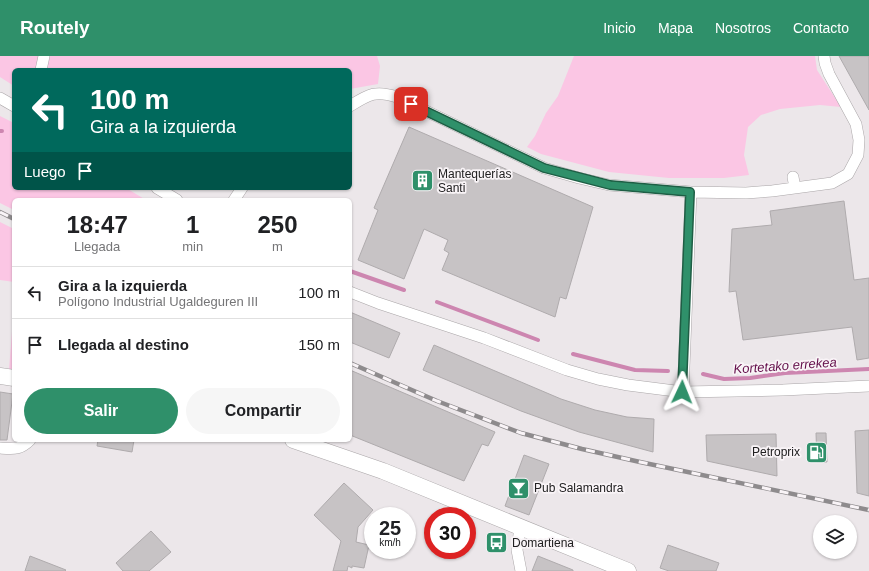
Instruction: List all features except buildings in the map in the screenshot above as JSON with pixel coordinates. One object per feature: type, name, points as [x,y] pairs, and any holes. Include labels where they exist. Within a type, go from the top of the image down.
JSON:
[{"type":"street","points":[[41,68],[44,56]]},
{"type":"street","points":[[352,105],[371,94],[385,93],[397,97],[544,168],[610,185],[690,192],[746,193],[795,188],[832,183],[848,174],[858,155],[859,140],[856,124],[829,74],[824,56]]},
{"type":"street","points":[[0,98],[12,105]]},
{"type":"street","points":[[793,177],[795,188]]},
{"type":"street","points":[[160,190],[174,198]]},
{"type":"street","points":[[682,392],[690,192]]},
{"type":"street","points":[[352,293],[378,303],[484,338],[573,372],[628,385],[682,392],[783,390],[869,386]]},
{"type":"street","points":[[0,376],[12,378]]},
{"type":"street","points":[[0,448],[12,449],[23,447],[28,442]]},
{"type":"street","points":[[299,442],[383,471],[628,571]]},
{"type":"street","points":[[520,527],[517,550],[522,571]]},
{"type":"shaded area","points":[[0,56],[39,56],[36,68],[12,68],[12,85],[0,77]]},
{"type":"shaded area","points":[[48,56],[377,56],[380,66],[378,84],[352,89],[352,68],[45,68]]},
{"type":"shaded area","points":[[574,56],[815,56],[817,70],[841,107],[820,105],[780,109],[761,115],[748,127],[744,155],[749,175],[724,178],[669,178],[609,172],[541,154],[527,147],[535,136],[546,113],[558,96]]},
{"type":"shaded area","points":[[0,116],[12,122],[12,190],[129,190],[143,198],[12,198],[12,209],[0,203]]},
{"type":"shaded area","points":[[0,222],[12,228],[12,282],[0,280]]},
{"type":"shaded area","points":[[12,332],[12,370],[9,370]]},
{"type":"waterway","name":"Kortetako errekea","points":[[352,272],[404,290]]},
{"type":"waterway","name":"Kortetako errekea","points":[[437,302],[538,340]]},
{"type":"waterway","name":"Kortetako errekea","points":[[573,354],[635,370],[668,371]]},
{"type":"waterway","name":"Kortetako errekea","points":[[703,374],[724,379],[750,378],[785,373],[869,369]]},
{"type":"railway","points":[[0,212],[12,218]]},
{"type":"railway","points":[[352,364],[437,401],[521,433],[640,462],[869,510]]},
{"type":"place","name":"Mantequerías Santi","points":[[422,181]]},
{"type":"place","name":"Petroprix","points":[[816,452]]},
{"type":"place","name":"Pub Salamandra","points":[[519,488]]},
{"type":"place","name":"Domartiena","points":[[497,543]]},
{"type":"route","points":[[411,104],[544,168],[610,185],[690,192],[682,392]]}]
